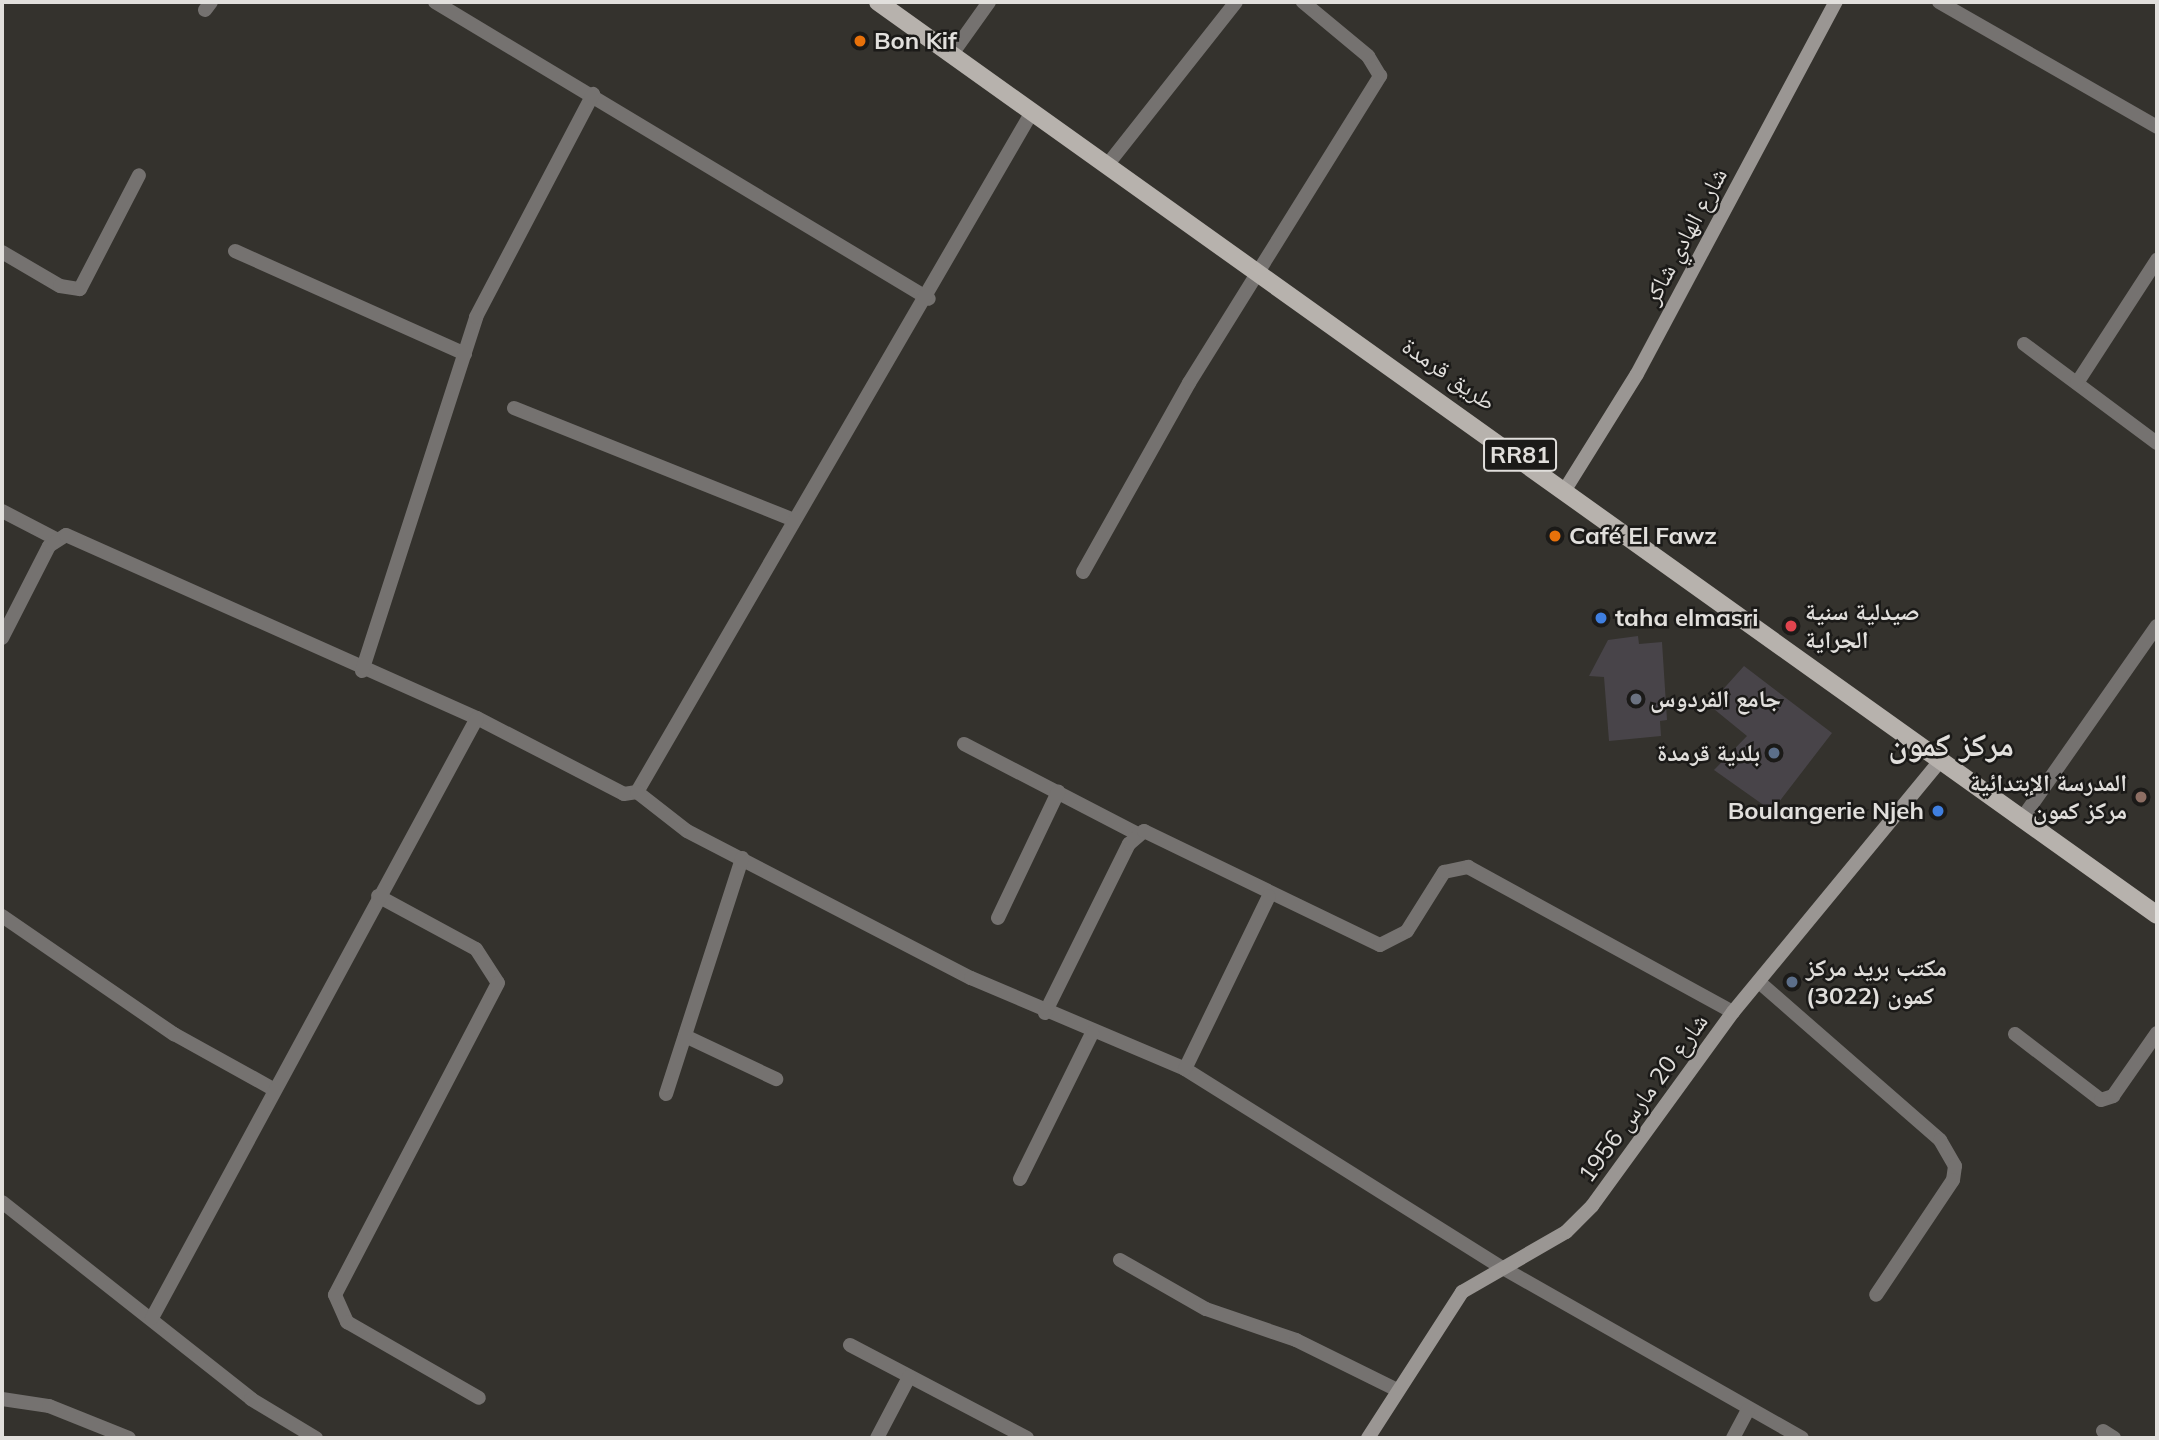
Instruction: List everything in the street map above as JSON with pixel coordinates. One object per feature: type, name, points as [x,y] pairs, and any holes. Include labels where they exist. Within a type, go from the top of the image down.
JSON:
[{"type":"main road","name":"طريق قرمدة","points":[[878,2],[1566,488],[2021,820],[2157,915]]},
{"type":"street","points":[[435,2],[593,94],[929,299]]},
{"type":"street","points":[[952,54],[989,2]]},
{"type":"street","points":[[1108,164],[1236,2]]},
{"type":"street","points":[[1083,572],[1189,383],[1262,271],[1380,76],[1368,55],[1303,2]]},
{"type":"street","name":"شارع الهادي شاكر","points":[[1566,488],[1637,374],[1836,2]]},
{"type":"street","points":[[1939,2],[2157,127]]},
{"type":"street","points":[[362,671],[476,317],[593,94]]},
{"type":"street","points":[[637,792],[793,520],[929,299],[1032,111]]},
{"type":"street","points":[[2,252],[60,286],[80,289],[139,175]]},
{"type":"street","points":[[235,251],[465,354]]},
{"type":"street","points":[[2077,383],[2157,260]]},
{"type":"street","points":[[2024,344],[2157,443]]},
{"type":"street","points":[[514,408],[793,520]]},
{"type":"street","points":[[2,511],[54,538],[83,542],[362,671],[477,718],[624,794],[637,792]]},
{"type":"street","points":[[2,638],[54,538]]},
{"type":"street","points":[[2021,820],[2157,626]]},
{"type":"street","points":[[152,1318],[378,896],[477,718]]},
{"type":"street","points":[[964,744],[1136,833],[1150,833],[1269,896],[1380,945],[1401,938],[1444,873],[1468,867],[1733,1012]]},
{"type":"street","name":"شارع 20 مارس 1956","points":[[1368,1438],[1462,1292],[1566,1232],[1592,1206],[1733,1012],[1941,760]]},
{"type":"street","points":[[637,792],[661,816],[1045,1013],[1185,1069],[1502,1267],[1802,1438]]},
{"type":"street","points":[[998,918],[1058,792]]},
{"type":"street","points":[[1045,1013],[1136,833]]},
{"type":"street","points":[[666,1094],[742,858]]},
{"type":"street","points":[[378,896],[475,949],[498,983],[335,1295],[347,1322],[479,1398]]},
{"type":"street","points":[[1185,1069],[1269,896]]},
{"type":"street","points":[[2,916],[174,1034],[275,1090]]},
{"type":"street","points":[[1759,982],[1940,1140],[1955,1166],[1953,1180],[1876,1295]]},
{"type":"street","points":[[1020,1180],[1092,1033]]},
{"type":"street","points":[[2015,1034],[2101,1100],[2113,1096],[2157,1033]]},
{"type":"street","points":[[685,1036],[776,1079]]},
{"type":"street","points":[[2,1202],[251,1399],[316,1438]]},
{"type":"street","points":[[1120,1260],[1206,1309],[1296,1340],[1397,1390]]},
{"type":"street","points":[[850,1345],[1027,1438]]},
{"type":"street","points":[[877,1438],[909,1377]]},
{"type":"street","points":[[2,1399],[49,1406],[129,1438]]},
{"type":"street","points":[[1733,1438],[1748,1409]]},
{"type":"building","name":"جامع الفردوس","points":[[1638,636],[1639,644],[1662,642],[1667,720],[1660,721],[1661,736],[1609,741],[1604,677],[1589,676],[1608,640]]},
{"type":"building","name":"بلدية قرمدة","points":[[1744,666],[1832,733],[1772,811],[1714,770],[1747,736],[1709,705]]},
{"type":"place","name":"Bon Kif","points":[[860,41]]},
{"type":"place","name":"Café El Fawz","points":[[1555,536]]},
{"type":"place","name":"taha elmasri","points":[[1601,618]]},
{"type":"place","name":"صيدلية سنية الجراية","points":[[1791,626]]},
{"type":"place","name":"جامع الفردوس","points":[[1636,699]]},
{"type":"place","name":"بلدية قرمدة","points":[[1774,753]]},
{"type":"place","name":"المدرسة الإبتدائية مركز كمون","points":[[2141,797]]},
{"type":"place","name":"Boulangerie Njeh","points":[[1938,811]]},
{"type":"place","name":"مكتب بريد مركز كمون (3022)","points":[[1792,982]]},
{"type":"district","name":"مركز كمون","points":[[1951,744]]}]
